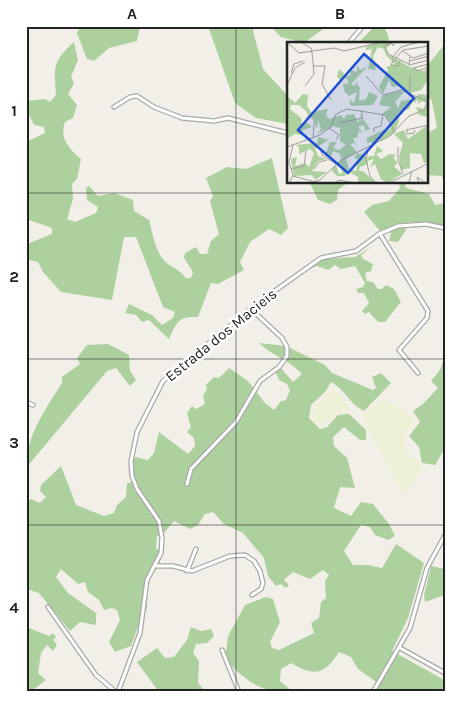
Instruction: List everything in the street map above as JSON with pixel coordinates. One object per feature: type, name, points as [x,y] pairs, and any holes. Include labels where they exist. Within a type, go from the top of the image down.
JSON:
[{"type":"street","points":[[350,42],[362,26]]},
{"type":"street","points":[[114,107],[130,97],[137,96],[154,107],[182,118],[214,121],[228,118],[287,133]]},
{"type":"street","name":"Estrada dos Macieis","points":[[117,692],[140,633],[147,580],[156,566],[162,545],[161,528],[157,518],[140,496],[132,476],[131,455],[138,432],[166,376],[315,261],[326,256],[356,251],[391,228],[413,224],[445,228]]},
{"type":"street","points":[[380,234],[418,292],[428,313],[399,350],[418,373]]},
{"type":"street","points":[[188,484],[191,470],[236,422],[260,381],[279,366],[287,356],[287,347],[282,338],[251,309]]},
{"type":"street","points":[[26,402],[33,405]]},
{"type":"street","points":[[373,692],[400,648],[413,621],[430,561],[445,535]]},
{"type":"street","points":[[187,571],[196,549]]},
{"type":"street","points":[[156,566],[173,566],[187,571],[198,569],[230,556],[245,555],[257,565],[262,578],[261,589],[252,596]]},
{"type":"street","points":[[48,607],[96,675],[117,692]]},
{"type":"street","points":[[400,648],[445,673]]},
{"type":"street","points":[[222,650],[239,692]]},
{"type":"green space","points":[[80,26],[140,26],[137,41],[109,48],[94,61],[87,59],[77,33]]},
{"type":"green space","points":[[208,26],[255,26],[253,31],[263,69],[287,95],[287,124],[256,118],[235,103]]},
{"type":"green space","points":[[270,26],[327,26],[305,42],[281,37]]},
{"type":"green space","points":[[375,26],[384,26],[389,38],[388,42],[359,42]]},
{"type":"green space","points":[[74,42],[78,60],[71,77],[74,83],[68,94],[77,105],[73,118],[65,122],[63,133],[66,143],[81,159],[77,179],[72,184],[73,199],[67,219],[75,222],[96,213],[98,207],[87,200],[86,188],[89,186],[98,196],[114,193],[133,200],[134,211],[149,220],[156,246],[162,258],[186,278],[191,278],[193,272],[184,258],[185,253],[196,247],[200,254],[207,254],[211,241],[219,234],[210,201],[213,196],[206,178],[227,167],[246,169],[272,158],[288,228],[281,235],[269,229],[250,242],[240,262],[244,270],[218,284],[211,283],[198,317],[179,321],[169,339],[149,320],[142,322],[136,315],[125,313],[129,304],[152,315],[162,325],[173,318],[175,312],[163,307],[136,237],[124,237],[112,300],[61,292],[43,272],[38,262],[29,260],[27,244],[52,234],[52,228],[26,219],[28,173],[26,142],[45,133],[44,127],[34,125],[26,109],[26,101],[45,99],[50,102],[56,95],[55,71],[58,60]]},
{"type":"green space","points":[[445,44],[445,186],[442,176],[428,175],[428,132],[437,128],[432,101],[428,96],[428,65]]},
{"type":"green space","points":[[310,184],[346,184],[338,190],[337,200],[330,204],[318,200]]},
{"type":"green space","points":[[399,184],[405,184],[406,188],[429,194],[435,205],[445,203],[445,226],[425,222],[403,223],[406,230],[398,242],[389,241],[391,233],[388,230],[379,230],[364,212],[372,205],[389,201],[400,188]]},
{"type":"green space","points":[[373,246],[361,255],[363,259],[373,264],[371,271],[365,273],[367,281],[373,282],[378,289],[382,289],[386,285],[394,289],[401,302],[385,322],[378,322],[369,312],[365,314],[362,311],[369,303],[364,293],[358,293],[356,289],[363,287],[365,283],[355,266],[341,269],[335,265],[328,270],[317,266],[309,269],[324,259],[355,257]]},
{"type":"green space","points":[[259,343],[286,346],[325,365],[332,373],[373,390],[376,388],[372,377],[381,373],[391,383],[364,411],[331,382],[325,392],[311,405],[309,418],[320,429],[327,427],[338,415],[349,414],[366,430],[366,440],[360,440],[344,427],[333,437],[334,446],[347,458],[355,488],[340,487],[334,508],[351,516],[361,502],[373,504],[389,524],[395,536],[388,540],[375,535],[370,527],[361,525],[344,551],[353,565],[368,565],[382,568],[396,544],[424,563],[408,618],[392,651],[445,681],[445,692],[375,692],[379,684],[358,669],[351,657],[339,652],[328,666],[318,671],[312,672],[291,663],[281,669],[280,681],[293,692],[281,692],[263,688],[241,675],[225,660],[228,636],[245,605],[266,597],[273,599],[280,622],[270,642],[272,648],[279,650],[314,633],[311,623],[319,618],[321,602],[326,598],[325,581],[329,575],[323,570],[310,579],[293,572],[284,580],[289,585],[286,588],[281,584],[276,586],[268,576],[264,558],[243,533],[224,524],[213,512],[205,514],[198,525],[190,529],[174,521],[164,533],[157,536],[156,549],[163,550],[159,566],[148,579],[147,609],[141,619],[131,646],[115,652],[109,642],[120,620],[117,610],[112,608],[104,610],[99,600],[88,592],[85,582],[78,584],[61,569],[56,577],[68,593],[96,613],[96,625],[80,622],[70,631],[39,593],[26,589],[26,503],[31,499],[40,503],[46,497],[40,491],[41,485],[61,466],[76,505],[104,516],[114,513],[117,505],[126,497],[127,483],[133,482],[131,465],[135,457],[148,460],[154,453],[159,432],[188,454],[195,446],[194,438],[187,432],[191,427],[187,413],[192,406],[196,409],[205,404],[203,396],[207,389],[206,385],[214,377],[219,378],[229,368],[248,381],[265,403],[274,410],[281,401],[286,400],[290,390],[287,384],[279,380],[276,373],[281,368],[293,382],[302,374]]},
{"type":"green space","points":[[108,344],[129,355],[130,371],[136,380],[130,386],[116,368],[107,371],[26,468],[29,445],[33,434],[43,413],[62,383],[62,377],[80,364],[77,358],[87,345]]},
{"type":"green space","points":[[445,354],[445,448],[435,465],[422,463],[419,447],[409,436],[420,422],[413,411],[423,404],[438,388],[431,381],[440,370]]},
{"type":"green space","points":[[332,389],[341,396],[351,411],[335,414],[322,426],[313,421],[311,417],[315,405]]},
{"type":"green space","points":[[381,400],[389,401],[413,420],[410,429],[404,435],[404,446],[410,458],[416,458],[421,469],[411,488],[402,492],[366,424],[364,414]]},
{"type":"green space","points":[[431,566],[445,569],[445,595],[425,602],[424,595]]},
{"type":"green space","points":[[191,627],[201,631],[211,629],[214,636],[207,643],[196,644],[193,653],[199,661],[198,683],[204,690],[202,692],[159,692],[137,662],[157,648],[165,658],[174,657],[187,640]]},
{"type":"green space","points":[[29,628],[49,636],[53,633],[56,637],[53,640],[57,645],[53,651],[47,645],[41,653],[38,673],[46,680],[30,692],[26,692],[26,631]]}]
